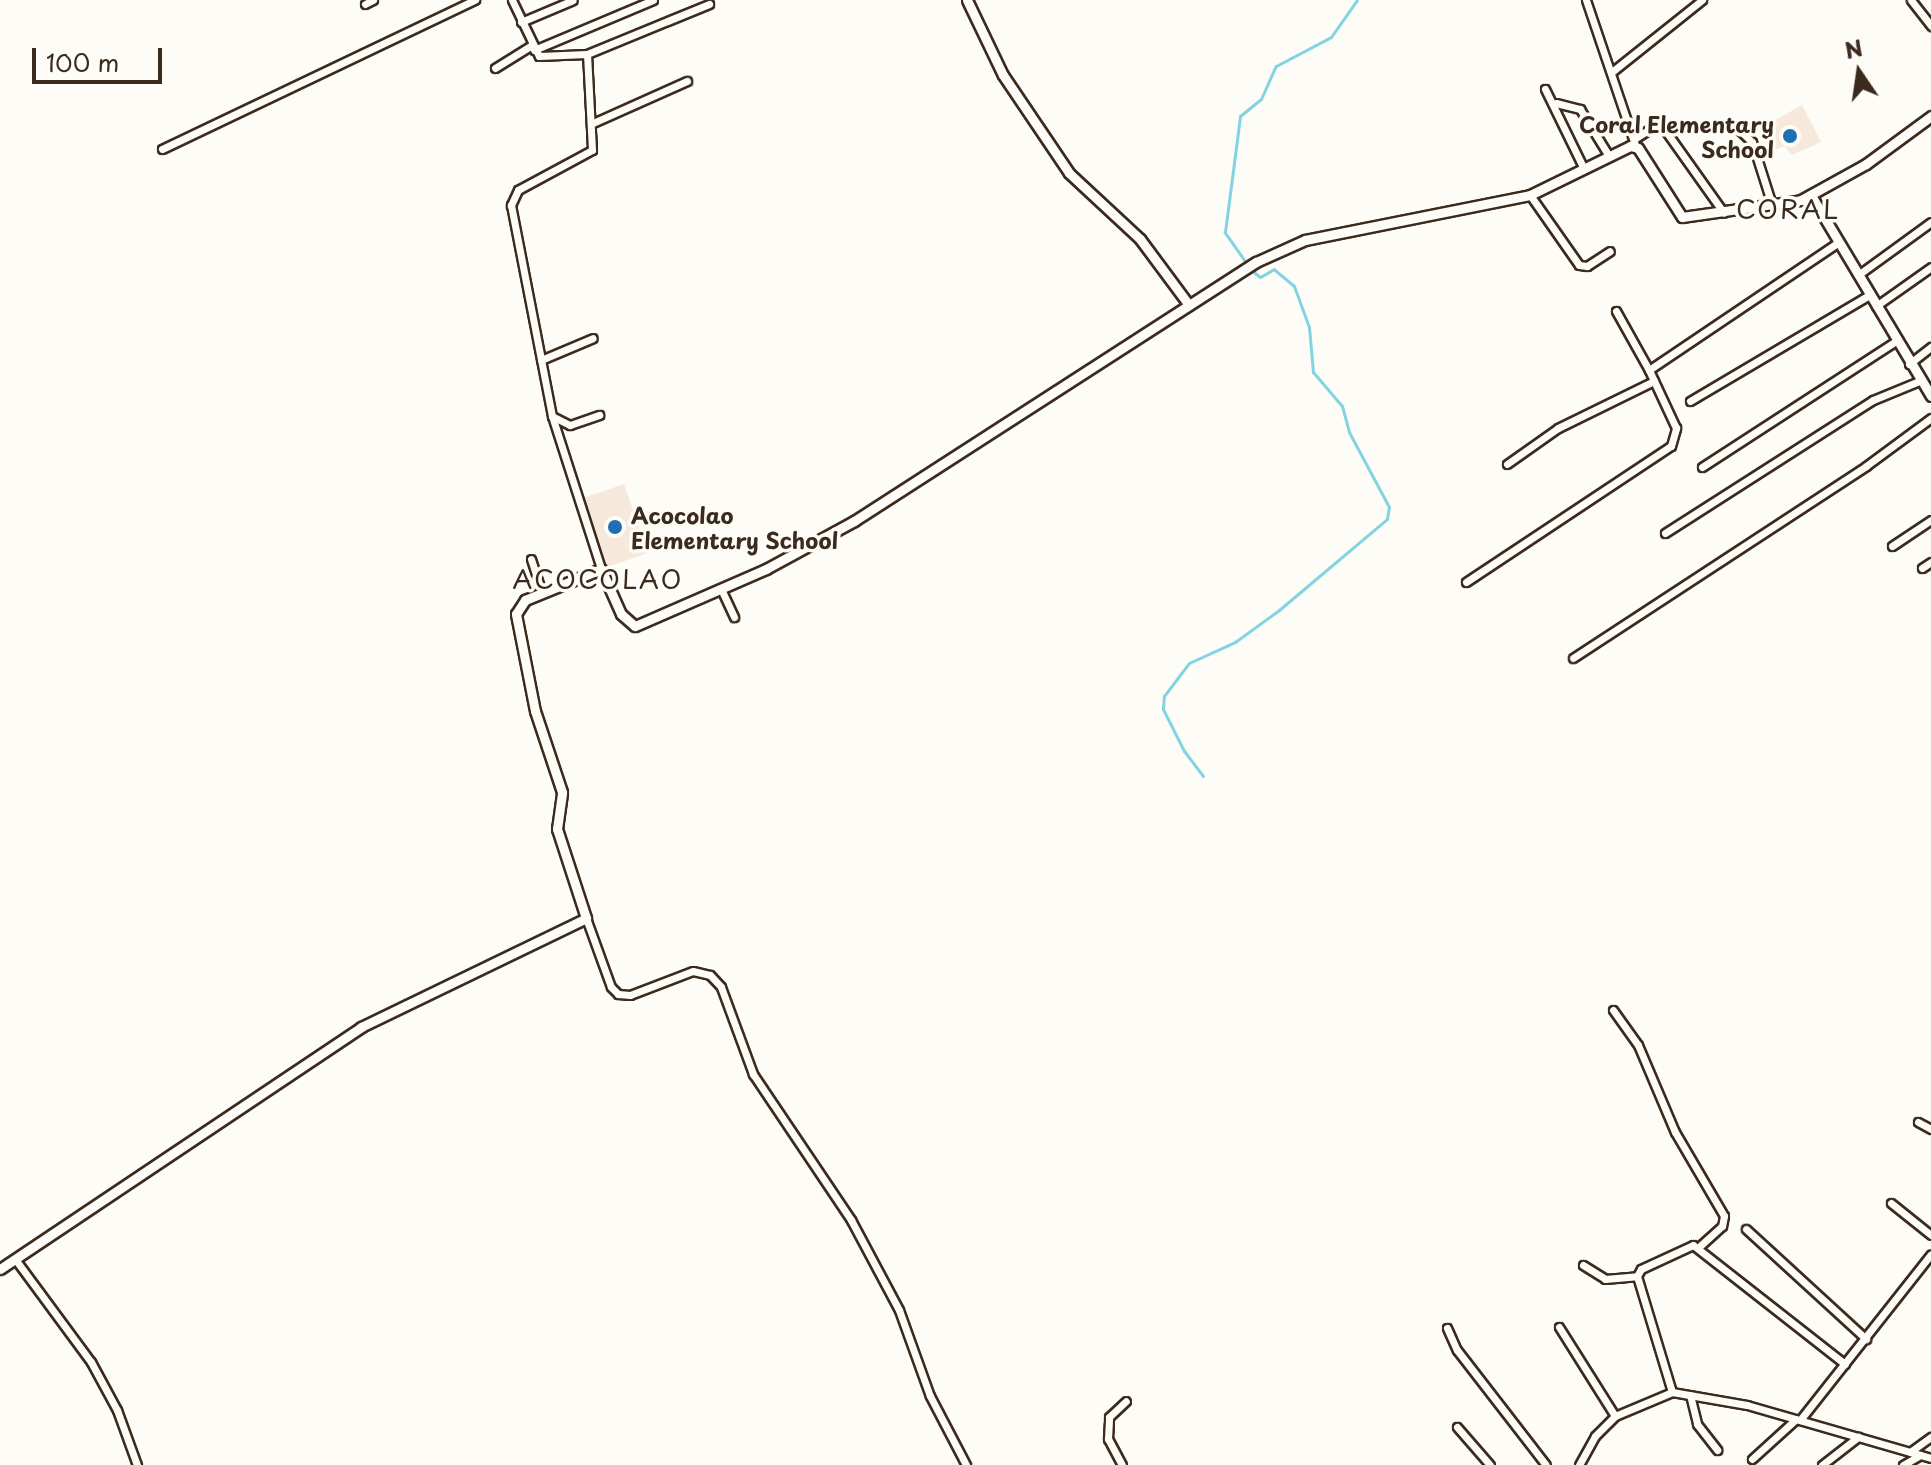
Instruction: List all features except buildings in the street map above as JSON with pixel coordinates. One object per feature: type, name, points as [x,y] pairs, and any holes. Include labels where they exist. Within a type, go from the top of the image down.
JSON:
[{"type":"street","points":[[162,149],[475,0]]},
{"type":"street","points":[[512,0],[533,48],[548,59],[587,54],[709,4]]},
{"type":"street","points":[[521,22],[573,0]]},
{"type":"street","points":[[495,68],[533,48],[653,0]]},
{"type":"street","points":[[967,0],[1003,75],[1069,173],[1147,247],[1189,305]]},
{"type":"street","points":[[1586,0],[1635,142],[1676,213],[1697,219],[1812,197],[1931,116]]},
{"type":"street","points":[[1613,71],[1702,0]]},
{"type":"street","points":[[1911,0],[1931,26]]},
{"type":"street","points":[[587,54],[593,123],[589,154],[523,187],[512,201],[552,416],[601,569],[632,626],[721,589],[854,521],[1256,262],[1305,240],[1530,195],[1635,142],[1660,123],[1725,214]]},
{"type":"street","points":[[593,123],[687,81]]},
{"type":"street","points":[[1545,89],[1556,103],[1584,169]]},
{"type":"street","points":[[1556,103],[1580,109],[1609,156]]},
{"type":"street","points":[[1736,127],[1752,142],[1772,205]]},
{"type":"street","points":[[1530,195],[1579,265],[1587,266],[1610,251]]},
{"type":"street","points":[[1812,197],[1919,381],[1931,396]]},
{"type":"street","points":[[1858,275],[1931,222]]},
{"type":"street","points":[[1649,370],[1839,242]]},
{"type":"street","points":[[1876,306],[1931,267]]},
{"type":"street","points":[[1690,401],[1869,295]]},
{"type":"street","points":[[1466,582],[1671,446],[1676,428],[1649,370],[1616,311]]},
{"type":"street","points":[[541,360],[593,338]]},
{"type":"street","points":[[1702,467],[1896,341]]},
{"type":"street","points":[[1909,364],[1931,347]]},
{"type":"street","points":[[1507,464],[1558,428],[1654,381]]},
{"type":"street","points":[[1665,533],[1873,400],[1919,381]]},
{"type":"street","points":[[552,416],[570,425],[599,415]]},
{"type":"street","points":[[1573,658],[1866,466],[1931,418]]},
{"type":"street","points":[[1892,546],[1931,520]]},
{"type":"street","points":[[531,559],[542,593]]},
{"type":"street","points":[[1922,568],[1931,562]]},
{"type":"street","points":[[601,569],[522,601],[516,614],[535,711],[562,792],[557,829],[611,987],[618,994],[630,995],[693,971],[710,975],[721,987],[753,1074],[851,1220],[899,1310],[930,1396],[966,1465]]},
{"type":"street","points":[[721,589],[734,617]]},
{"type":"street","points":[[0,1269],[361,1027],[586,918]]},
{"type":"street","points":[[1613,1010],[1638,1045],[1675,1132],[1724,1216],[1722,1226],[1700,1246],[1641,1269],[1637,1276],[1672,1392]]},
{"type":"street","points":[[1918,1122],[1931,1129]]},
{"type":"street","points":[[1891,1203],[1931,1235]]},
{"type":"street","points":[[1746,1229],[1866,1339]]},
{"type":"street","points":[[1700,1246],[1845,1364]]},
{"type":"street","points":[[1752,1459],[1798,1420],[1866,1339],[1931,1254]]},
{"type":"street","points":[[15,1259],[91,1362],[117,1410],[137,1465]]},
{"type":"street","points":[[1583,1265],[1605,1279],[1637,1276]]},
{"type":"street","points":[[1559,1327],[1615,1416]]},
{"type":"street","points":[[1447,1328],[1457,1350],[1546,1465]]},
{"type":"street","points":[[1579,1465],[1595,1436],[1615,1416],[1672,1392],[1798,1420],[1931,1458]]},
{"type":"street","points":[[1690,1395],[1697,1424],[1717,1450]]},
{"type":"street","points":[[1122,1465],[1108,1439],[1109,1417],[1126,1401]]},
{"type":"street","points":[[1457,1427],[1490,1465]]},
{"type":"street","points":[[1822,1465],[1858,1437]]},
{"type":"street","points":[[1910,1452],[1931,1437]]},
{"type":"street","points":[[1903,1465],[1920,1455]]},
{"type":"shaded area","name":"Coral Elementary School","points":[[1802,105],[1821,142],[1792,155],[1784,146],[1772,151],[1760,129]]},
{"type":"shaded area","name":"Acocolao Elementary School","points":[[624,484],[648,553],[605,568],[581,499]]},
{"type":"waterway","points":[[1247,264],[1225,232],[1240,116],[1261,99],[1276,66],[1331,37],[1357,0]]},
{"type":"waterway","points":[[1203,776],[1184,751],[1163,709],[1164,696],[1189,663],[1235,642],[1279,610],[1387,519],[1389,507],[1349,432],[1342,406],[1313,372],[1309,327],[1294,286],[1274,269],[1260,277],[1251,270]]},
{"type":"place","name":"Coral Elementary School","points":[[1790,136]]},
{"type":"place","name":"Acocolao Elementary School","points":[[615,527]]},
{"type":"district","name":"CORAL","points":[[1788,209]]},
{"type":"district","name":"ACOCOLAO","points":[[598,579]]}]
